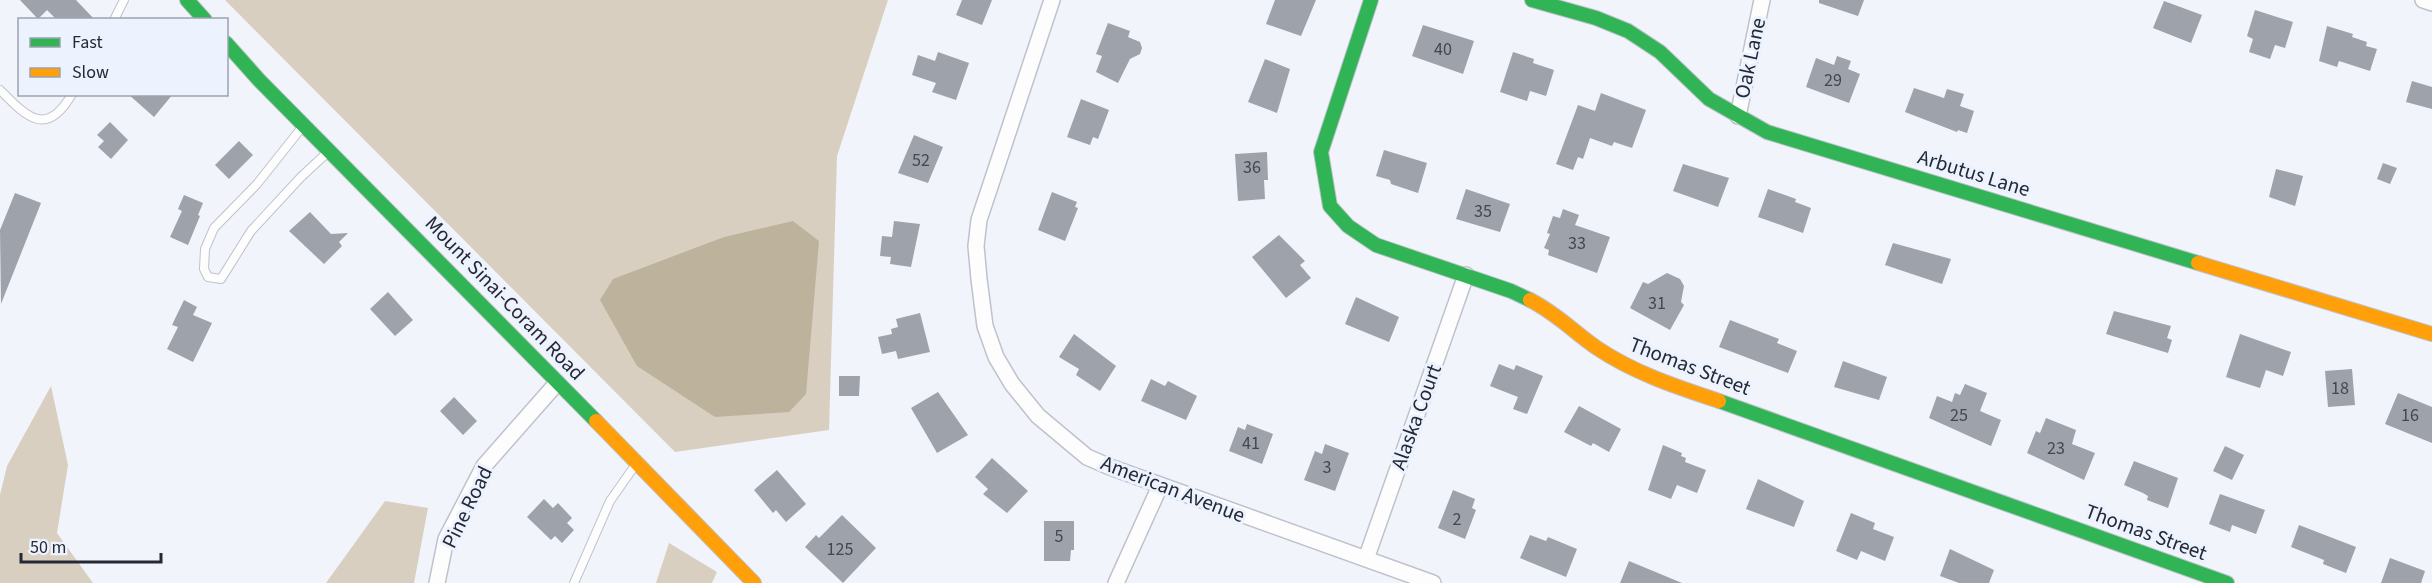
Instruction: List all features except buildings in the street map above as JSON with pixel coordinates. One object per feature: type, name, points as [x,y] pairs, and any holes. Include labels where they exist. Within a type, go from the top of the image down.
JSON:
[{"type":"street","points":[[187,0],[203,18]]},
{"type":"street","name":"American Avenue","points":[[1052,0],[980,219],[976,246],[985,326],[996,357],[1012,384],[1038,416],[1087,457],[1160,486],[1432,583]]},
{"type":"street","name":"Thomas Street","points":[[1371,0],[1321,152],[1330,206],[1348,226],[1376,245],[1466,275],[1534,302],[1566,322],[1597,348],[1645,375],[2227,583]]},
{"type":"street","name":"Arbutus Lane","points":[[1532,0],[1596,18],[1628,31],[1660,52],[1709,99],[1767,132],[2432,334]]},
{"type":"street","name":"Oak Lane","points":[[1738,116],[1762,0]]},
{"type":"street","points":[[2423,0],[2432,3]]},
{"type":"street","name":"Mount Sinai-Coram Road","points":[[228,45],[754,583]]},
{"type":"street","name":"Alaska Court","points":[[1366,559],[1466,275]]},
{"type":"street","name":"Pine Road","points":[[437,583],[446,539],[484,466],[557,383]]},
{"type":"street","points":[[1116,583],[1160,486]]},
{"type":"lane","points":[[115,18],[124,0]]},
{"type":"lane","points":[[0,90],[25,116],[41,120],[53,117],[62,110],[71,96]]},
{"type":"lane","points":[[304,125],[257,184],[214,228],[205,249],[204,269],[208,277],[221,279],[251,231],[301,177],[330,150]]},
{"type":"lane","points":[[574,583],[609,501],[636,464]]},
{"type":"shaded area","points":[[225,0],[888,0],[837,156],[829,430],[675,452]],"holes":[[[752,232],[600,300],[724,237]]]},
{"type":"shaded area","points":[[793,221],[819,241],[806,394],[789,412],[715,417],[637,366],[600,300],[613,279],[724,237]]},
{"type":"shaded area","points":[[51,386],[68,465],[57,533],[93,583],[0,583],[0,495],[7,466]]},
{"type":"shaded area","points":[[385,501],[428,508],[414,583],[326,583]]},
{"type":"shaded area","points":[[669,543],[717,572],[712,583],[656,583]]},
{"type":"traffic: fast","points":[[187,0],[203,18]]},
{"type":"traffic: fast","points":[[1371,0],[1321,152],[1330,206],[1348,226],[1376,245],[1511,291],[1530,300]]},
{"type":"traffic: fast","points":[[1532,0],[1596,18],[1628,31],[1660,52],[1709,99],[1767,132],[2198,263]]},
{"type":"traffic: fast","points":[[228,45],[259,80],[596,421]]},
{"type":"traffic: fast","points":[[1719,401],[2227,583]]},
{"type":"traffic: slow","points":[[2198,263],[2432,334]]},
{"type":"traffic: slow","points":[[1530,300],[1611,357],[1672,385],[1719,401]]},
{"type":"traffic: slow","points":[[596,421],[754,583]]}]
